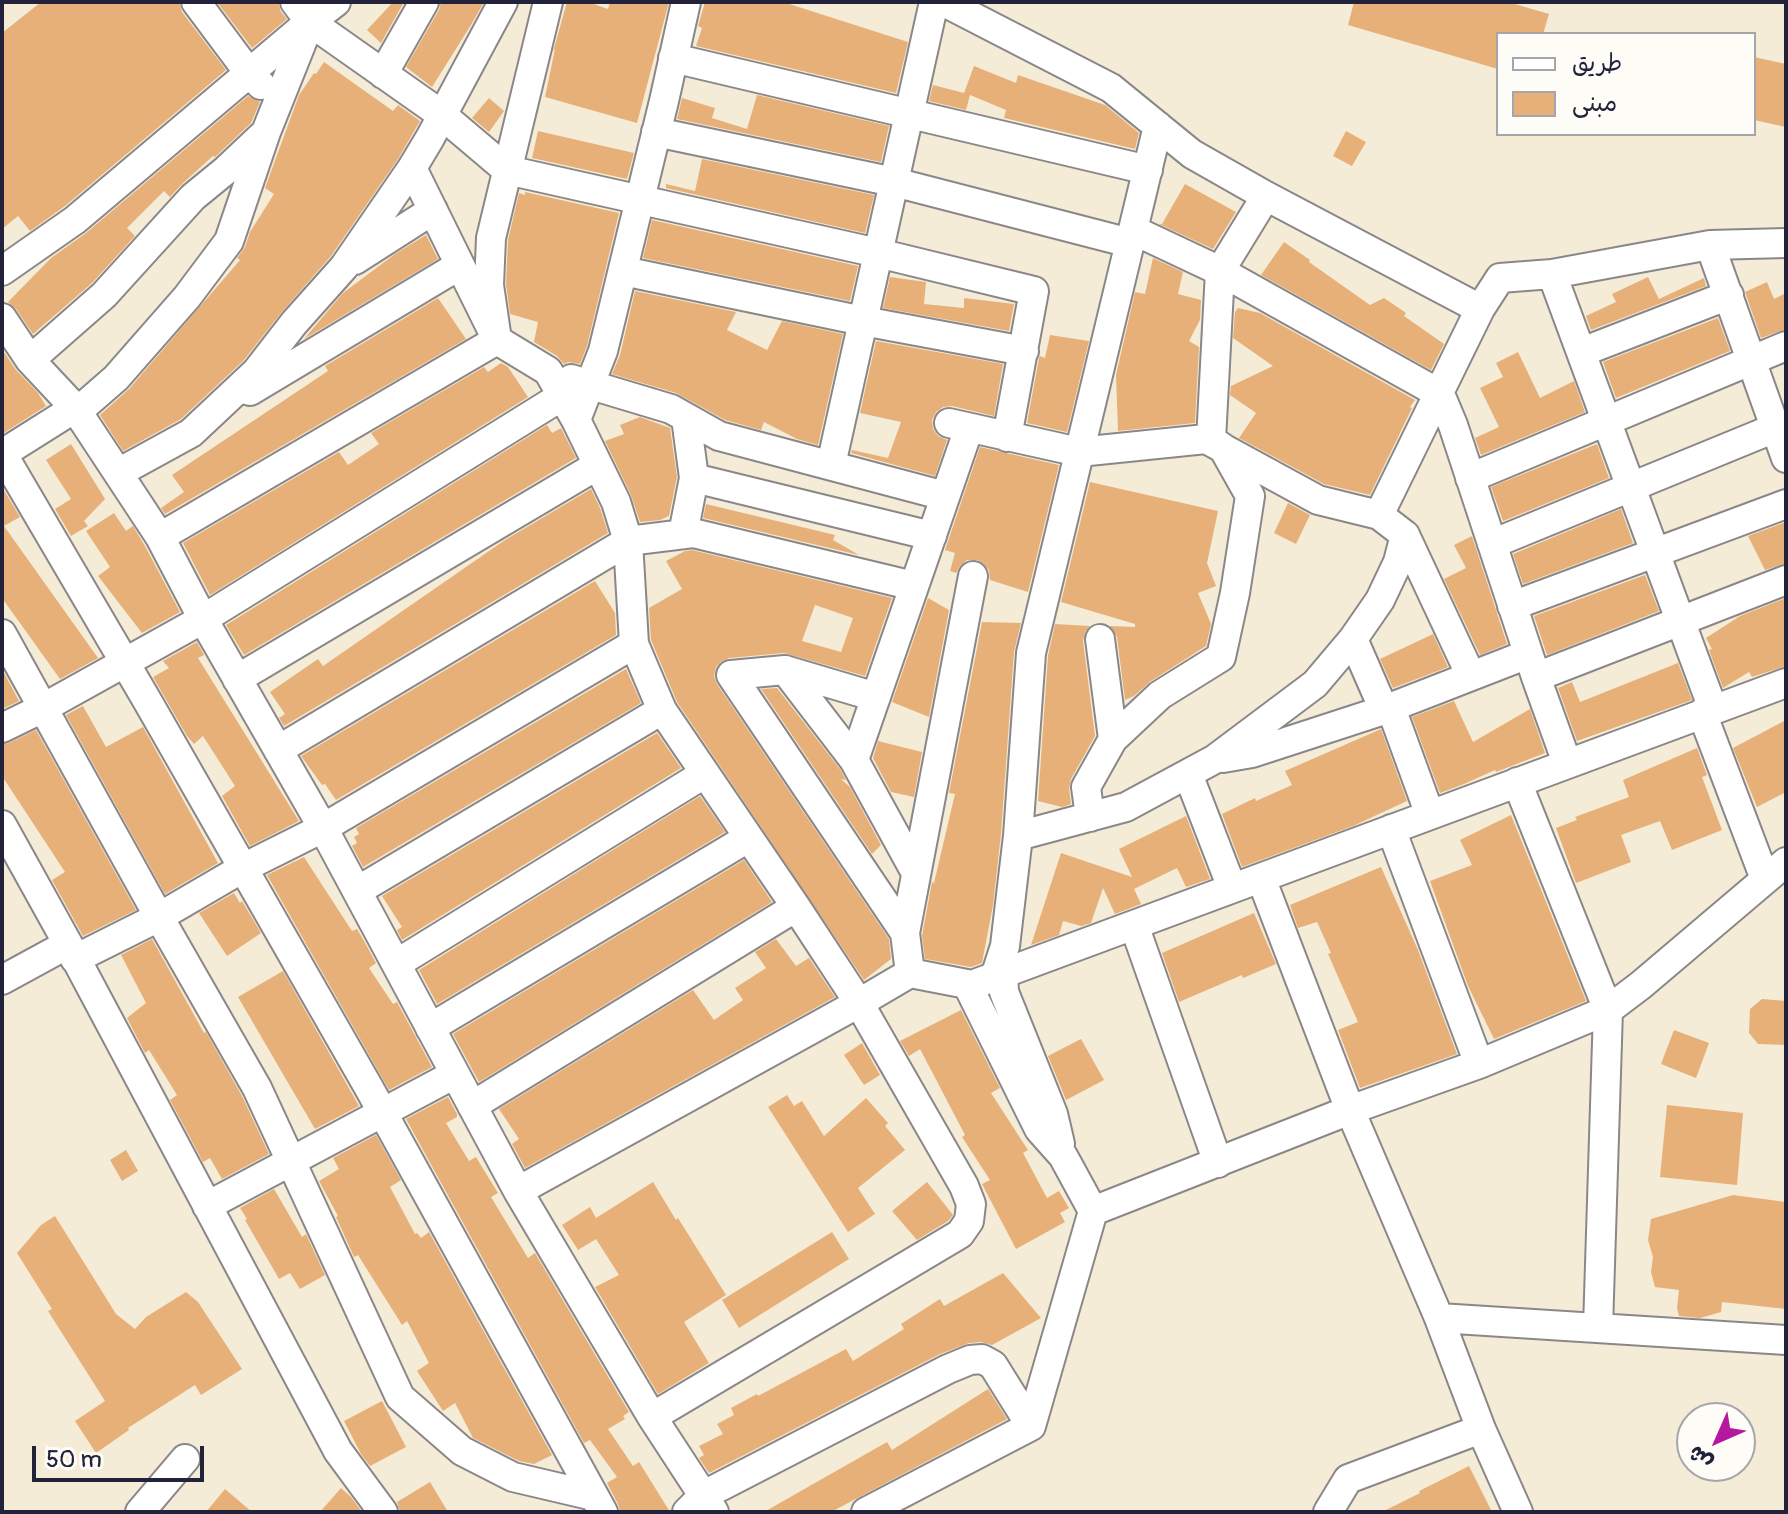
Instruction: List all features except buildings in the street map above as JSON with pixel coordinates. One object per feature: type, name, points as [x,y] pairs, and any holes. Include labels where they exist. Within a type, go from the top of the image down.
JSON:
[{"type":"street","points":[[196,2],[249,73],[278,103]]},
{"type":"street","points":[[2,271],[75,220],[249,73],[302,12],[336,2]]},
{"type":"street","points":[[383,74],[424,2]]},
{"type":"street","points":[[118,473],[191,433],[256,372],[344,267],[412,168],[503,2]]},
{"type":"street","points":[[497,340],[489,285],[491,238],[548,2]]},
{"type":"street","points":[[2,728],[203,619],[569,408],[589,386],[603,351],[686,2]]},
{"type":"street","points":[[831,465],[934,2]]},
{"type":"street","points":[[944,2],[1111,88],[1192,154],[1480,309]]},
{"type":"street","points":[[302,12],[442,115],[507,170],[1034,291],[1007,437]]},
{"type":"street","points":[[302,12],[278,103],[229,241],[187,297],[116,378],[85,405],[75,408],[2,453],[383,1113],[598,1504]]},
{"type":"street","points":[[673,58],[1148,170]]},
{"type":"street","points":[[1063,1156],[1053,1114],[999,975],[1018,836],[1031,653],[1158,126]]},
{"type":"street","points":[[30,360],[104,295],[193,197],[266,132]]},
{"type":"street","points":[[656,132],[894,182],[1131,237],[1220,271],[1440,394],[1567,763]]},
{"type":"street","points":[[412,168],[497,340],[548,371],[671,409],[719,436],[945,496]]},
{"type":"street","points":[[1090,817],[1086,787],[1113,739],[1160,695],[1221,657],[1235,593],[1250,496],[1223,448],[1211,440],[1220,271],[1266,196]]},
{"type":"street","points":[[344,267],[433,210]]},
{"type":"street","points":[[1379,515],[1480,309],[1500,278],[1552,274],[1710,245],[1786,243]]},
{"type":"street","points":[[1710,245],[1786,458]]},
{"type":"street","points":[[211,414],[460,265]]},
{"type":"street","points":[[623,271],[1024,351]]},
{"type":"street","points":[[1093,1211],[1350,1110],[1479,1064],[1608,1010],[1776,871],[1708,711],[1681,621],[1552,274]]},
{"type":"street","points":[[1582,352],[1729,295]]},
{"type":"street","points":[[2,318],[30,360],[75,408],[160,537],[203,619],[323,828],[518,1191],[702,1506],[948,1369],[970,1360],[982,1359],[993,1365],[1031,1426]]},
{"type":"street","points":[[294,323],[312,354]]},
{"type":"street","points":[[160,537],[497,340]]},
{"type":"street","points":[[1470,478],[1786,346]]},
{"type":"street","points":[[548,371],[616,502],[628,541],[634,644],[662,710],[859,1003],[964,1186],[971,1204],[969,1221],[960,1234],[652,1417]]},
{"type":"street","points":[[683,534],[694,478],[686,418]]},
{"type":"street","points":[[854,760],[945,496],[959,425],[1079,452],[1206,439],[1318,500],[1379,515],[1405,535],[1471,676]]},
{"type":"street","points":[[1492,544],[1775,428]]},
{"type":"street","points":[[237,679],[598,465]]},
{"type":"street","points":[[694,478],[932,536]]},
{"type":"street","points":[[1512,606],[1786,504]]},
{"type":"street","points":[[278,750],[628,541],[693,533],[914,586]]},
{"type":"street","points":[[1018,836],[1126,807],[1215,759],[1315,684],[1353,639],[1380,600],[1398,562],[1405,535]]},
{"type":"street","points":[[910,973],[905,933],[973,576]]},
{"type":"street","points":[[1215,759],[1252,753],[1388,709],[1471,676],[1532,665],[1681,621],[1786,580]]},
{"type":"street","points":[[2,634],[257,1088],[400,1397],[462,1451],[513,1477],[598,1504]]},
{"type":"street","points":[[1100,639],[1113,739]]},
{"type":"street","points":[[1353,639],[1388,709],[1430,815]]},
{"type":"street","points":[[2,980],[159,917],[243,868],[323,828],[634,644]]},
{"type":"street","points":[[876,697],[785,670],[731,675],[905,933]]},
{"type":"street","points":[[785,670],[854,760],[916,873]]},
{"type":"street","points":[[518,1191],[910,973],[972,985],[1786,683]]},
{"type":"street","points":[[357,891],[662,710]]},
{"type":"street","points":[[396,964],[704,774]]},
{"type":"street","points":[[1188,774],[1232,888]]},
{"type":"street","points":[[1517,782],[1608,1010],[1598,1328]]},
{"type":"street","points":[[2,825],[338,1451],[383,1512]]},
{"type":"street","points":[[1391,829],[1479,1064]]},
{"type":"street","points":[[430,1028],[748,838]]},
{"type":"street","points":[[1261,878],[1350,1110],[1518,1512]]},
{"type":"street","points":[[472,1106],[796,907]]},
{"type":"street","points":[[1134,925],[1218,1163]]},
{"type":"street","points":[[866,1512],[1031,1426],[1093,1211],[1063,1156],[1039,1129],[967,984]]},
{"type":"street","points":[[207,1206],[455,1074]]},
{"type":"street","points":[[1439,1318],[1786,1340]]},
{"type":"street","points":[[1328,1512],[1348,1479],[1481,1429]]},
{"type":"street","points":[[140,1512],[185,1459]]}]
